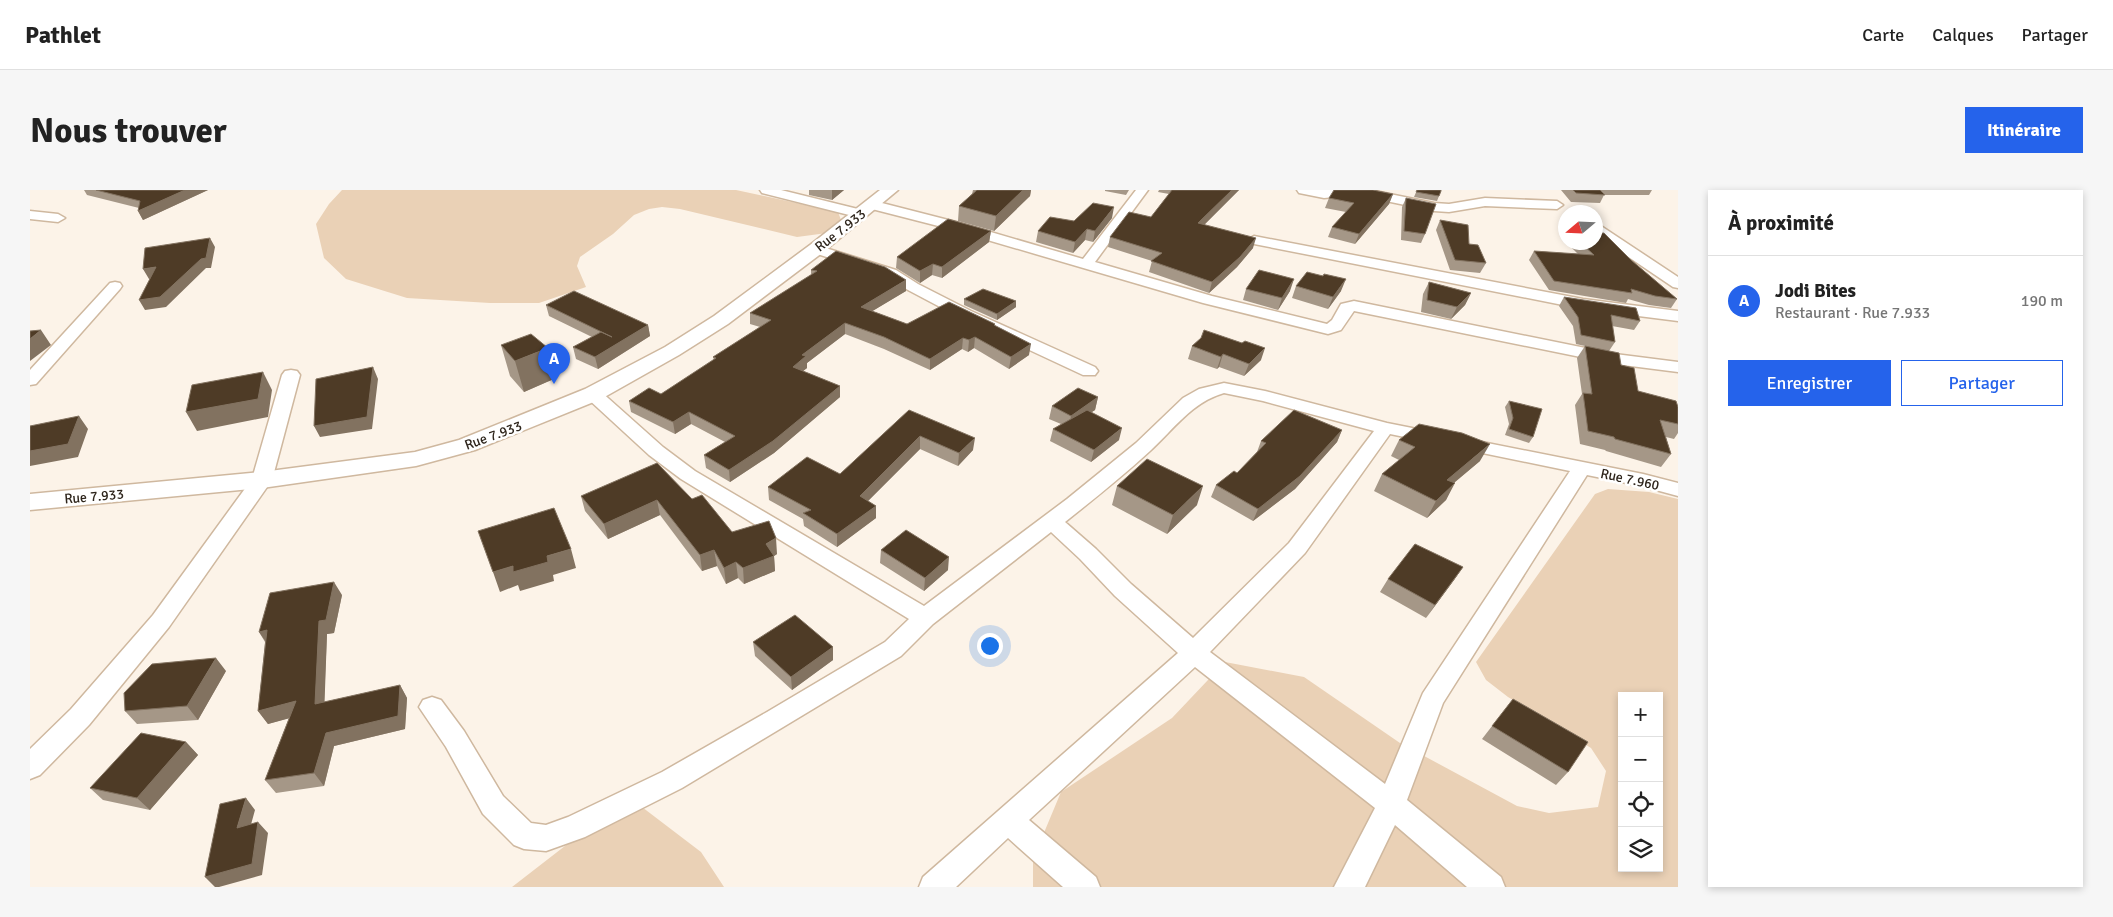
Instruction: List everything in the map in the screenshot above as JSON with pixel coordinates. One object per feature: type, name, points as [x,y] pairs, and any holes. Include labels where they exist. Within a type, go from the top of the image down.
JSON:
[{"type":"street","points":[[766,190],[955,226],[1208,300],[1328,329],[1333,329],[1339,323],[1346,306],[1354,306],[1615,359],[1678,367]]},
{"type":"street","name":"Rue 7.933","points":[[30,502],[262,480],[416,459],[467,445],[592,394],[672,352],[713,325],[816,249],[890,190]]},
{"type":"street","points":[[1086,264],[1142,190]]},
{"type":"street","points":[[1303,190],[1324,194],[1357,191],[1434,208],[1449,208],[1485,202],[1558,209]]},
{"type":"street","points":[[1534,190],[1558,206]]},
{"type":"street","points":[[30,215],[58,218]]},
{"type":"street","points":[[1603,234],[1678,284]]},
{"type":"street","points":[[1254,240],[1583,304],[1678,316]]},
{"type":"street","points":[[816,249],[891,273],[913,287],[965,314],[1089,371]]},
{"type":"street","points":[[30,380],[115,286]]},
{"type":"street","points":[[30,768],[80,717],[161,621],[262,480],[291,376]]},
{"type":"street","name":"Rue 7.960","points":[[432,707],[455,739],[493,805],[524,836],[546,838],[575,828],[672,780],[893,649],[925,618],[1143,447],[1189,402],[1205,393],[1224,388],[1265,396],[1385,428],[1643,480],[1678,490]]},
{"type":"street","points":[[592,394],[656,451],[688,475],[925,618]]},
{"type":"street","points":[[934,887],[1194,653],[1297,548],[1385,428]]},
{"type":"street","points":[[1349,887],[1391,804],[1432,700],[1581,469]]},
{"type":"street","points":[[1051,521],[1088,554],[1123,590],[1194,653],[1391,804],[1490,887]]},
{"type":"street","points":[[1008,820],[1085,887]]},
{"type":"shaded area","points":[[342,190],[736,190],[838,212],[841,220],[827,233],[797,237],[680,209],[662,207],[649,209],[634,215],[613,234],[580,257],[577,266],[586,287],[539,303],[490,303],[407,298],[346,279],[324,258],[316,224],[329,204]]},
{"type":"shaded area","points":[[1608,489],[1649,492],[1678,499],[1678,887],[1033,887],[1033,859],[1061,792],[1172,718],[1225,662],[1304,677],[1400,743],[1517,806],[1549,813],[1598,807],[1606,771],[1591,748],[1508,697],[1486,680],[1476,662],[1595,494]]},
{"type":"shaded area","points":[[638,804],[701,852],[724,887],[512,887],[583,832]]},
{"type":"building","points":[[96,190],[185,190],[138,211],[140,201]]},
{"type":"building","points":[[977,190],[1023,190],[996,216],[959,206]]},
{"type":"building","points":[[1172,190],[1232,190],[1198,223],[1256,238],[1240,257],[1212,282],[1151,261],[1162,253],[1110,237],[1129,212],[1151,217]]},
{"type":"building","points":[[1334,190],[1373,190],[1393,194],[1359,234],[1332,227],[1354,203],[1329,198]]},
{"type":"building","points":[[1417,190],[1441,191],[1439,196],[1416,192]]},
{"type":"building","points":[[1573,190],[1600,190],[1605,195],[1576,193]]},
{"type":"building","points":[[1406,198],[1436,204],[1425,234],[1404,231]]},
{"type":"building","points":[[1093,203],[1114,207],[1095,231],[1087,229],[1075,242],[1038,231],[1050,217],[1074,221]]},
{"type":"building","points":[[948,219],[991,231],[942,267],[933,264],[920,271],[897,257]]},
{"type":"building","points":[[1440,220],[1468,225],[1469,244],[1478,245],[1486,263],[1455,260]]},
{"type":"building","points":[[1604,233],[1631,260],[1677,299],[1655,296],[1631,289],[1632,293],[1554,281],[1534,251],[1594,255],[1589,250],[1603,250]]},
{"type":"building","points":[[210,238],[206,258],[201,259],[160,297],[139,300],[156,267],[143,269],[145,248]]},
{"type":"building","points":[[836,251],[885,267],[906,280],[861,307],[907,324],[949,302],[1031,344],[1011,357],[975,337],[969,340],[963,338],[930,359],[884,337],[845,323],[802,355],[806,356],[793,367],[840,386],[773,441],[729,470],[704,455],[735,436],[689,412],[673,422],[629,401],[649,388],[661,394],[716,358],[713,357],[771,320],[750,313],[817,271],[811,270]]},
{"type":"building","points":[[1259,270],[1294,279],[1282,298],[1246,289]]},
{"type":"building","points":[[1307,272],[1346,279],[1333,297],[1296,286]]},
{"type":"building","points":[[1429,282],[1471,293],[1457,307],[1427,300]]},
{"type":"building","points":[[983,289],[1016,301],[997,314],[964,299]]},
{"type":"building","points":[[574,291],[648,325],[595,357],[573,347],[601,332],[612,337],[546,305]]},
{"type":"building","points":[[1564,297],[1636,308],[1640,321],[1611,315],[1615,342],[1581,335],[1578,317]]},
{"type":"building","points":[[41,330],[30,339],[30,331]]},
{"type":"building","points":[[1204,330],[1242,343],[1245,341],[1265,348],[1249,364],[1223,354],[1221,357],[1192,346],[1201,338]]},
{"type":"building","points":[[531,334],[548,348],[515,361],[501,345]]},
{"type":"building","points":[[1585,346],[1619,353],[1621,365],[1634,368],[1638,391],[1676,401],[1678,424],[1660,420],[1671,454],[1588,431],[1583,393],[1592,394]]},
{"type":"building","points":[[373,367],[367,417],[314,426],[316,379]]},
{"type":"building","points":[[263,372],[258,399],[186,412],[192,385]]},
{"type":"building","points":[[1078,388],[1098,397],[1071,416],[1052,406]]},
{"type":"building","points":[[1509,401],[1542,409],[1533,437],[1509,429],[1513,418]]},
{"type":"building","points":[[909,410],[975,438],[959,453],[920,436],[860,496],[876,506],[837,534],[803,513],[811,510],[768,487],[807,457],[840,474]]},
{"type":"building","points":[[1087,410],[1122,428],[1094,450],[1053,429]]},
{"type":"building","points":[[1294,410],[1342,430],[1300,476],[1258,509],[1216,485],[1234,471],[1237,473],[1266,443],[1261,441]]},
{"type":"building","points":[[79,416],[68,444],[30,451],[30,426]]},
{"type":"building","points":[[1419,424],[1462,433],[1490,444],[1447,480],[1455,483],[1436,501],[1382,474],[1415,447],[1399,440]]},
{"type":"building","points":[[1147,459],[1203,486],[1173,515],[1117,486]]},
{"type":"building","points":[[657,463],[692,499],[702,495],[732,532],[769,521],[776,538],[766,544],[774,556],[743,568],[736,562],[724,568],[714,550],[700,555],[657,500],[604,524],[581,496]]},
{"type":"building","points":[[554,508],[571,549],[547,556],[548,562],[513,572],[513,566],[493,572],[478,531]]},
{"type":"building","points":[[906,530],[949,557],[925,578],[881,550]]},
{"type":"building","points":[[1415,544],[1463,567],[1435,605],[1388,579]]},
{"type":"building","points":[[334,582],[326,620],[319,621],[315,704],[400,685],[398,716],[326,733],[314,773],[265,780],[296,701],[258,711],[267,630],[259,632],[270,593]]},
{"type":"building","points":[[795,615],[833,647],[791,677],[753,642]]},
{"type":"building","points":[[216,658],[187,706],[125,711],[124,693],[152,664]]},
{"type":"building","points":[[1513,699],[1588,742],[1568,772],[1492,726]]},
{"type":"building","points":[[141,733],[186,742],[137,798],[90,788]]},
{"type":"building","points":[[246,798],[237,828],[258,822],[252,864],[205,877],[220,804]]},
{"type":"place","name":"Jodi Bites","points":[[554,384]]}]
